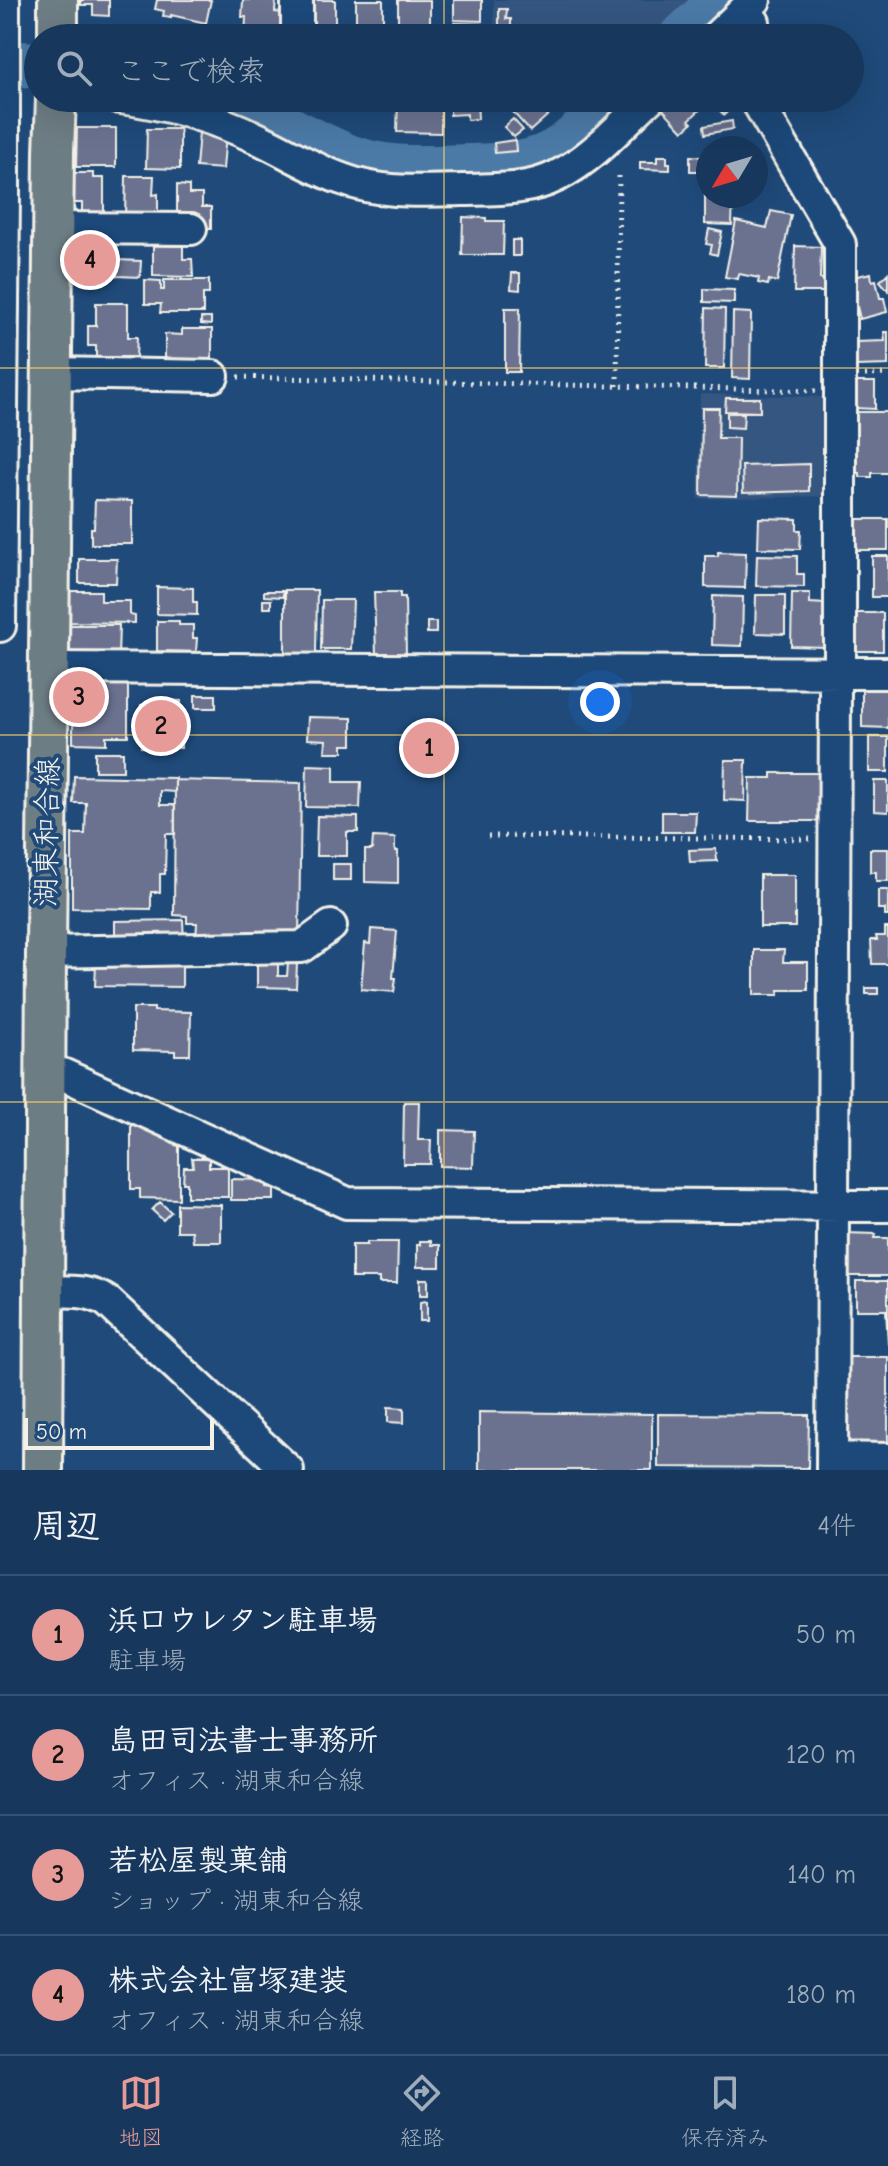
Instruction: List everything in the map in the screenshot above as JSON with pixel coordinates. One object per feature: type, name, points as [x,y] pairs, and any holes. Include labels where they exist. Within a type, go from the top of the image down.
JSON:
[{"type":"main road","points":[[58,0],[58,24]]},
{"type":"main road","name":"湖東和合線","points":[[43,1470],[56,112]]},
{"type":"street","points":[[0,626],[4,0]]},
{"type":"street","points":[[297,0],[297,24]]},
{"type":"street","points":[[187,112],[259,139],[339,178],[360,185],[404,192],[505,189],[530,186],[555,178],[577,165],[635,112]]},
{"type":"street","points":[[763,112],[840,244],[840,658],[835,688],[832,1464],[888,1459]]},
{"type":"street","points":[[54,228],[191,229]]},
{"type":"street","points":[[52,373],[213,376]]},
{"type":"street","points":[[50,668],[888,673]]},
{"type":"street","points":[[46,952],[302,947],[331,926]]},
{"type":"street","points":[[45,1074],[62,1074],[347,1203],[888,1206]]},
{"type":"street","points":[[44,1291],[84,1292],[108,1302],[288,1470]]},
{"type":"path","points":[[617,386],[619,175]]},
{"type":"path","points":[[213,376],[840,391]]},
{"type":"path","points":[[488,836],[834,840]]},
{"type":"shaded area","points":[[494,0],[705,0],[679,24],[494,24]]},
{"type":"shaded area","points":[[700,394],[832,397],[833,496],[698,499]]},
{"type":"building","points":[[81,0],[109,0],[109,16],[93,15],[93,5],[81,5]]},
{"type":"building","points":[[157,0],[211,0],[206,23],[163,16],[164,11],[155,9]]},
{"type":"building","points":[[243,0],[276,0],[275,12],[284,13],[283,24],[246,24],[246,17],[242,17]]},
{"type":"building","points":[[309,0],[335,0],[335,24],[309,24]]},
{"type":"building","points":[[356,0],[383,0],[383,24],[356,24]]},
{"type":"building","points":[[398,0],[430,0],[430,24],[398,24]]},
{"type":"building","points":[[454,0],[482,0],[482,21],[454,20]]},
{"type":"building","points":[[499,9],[507,9],[506,19],[511,19],[511,24],[499,24]]},
{"type":"building","points":[[398,112],[441,112],[441,133],[397,132]]},
{"type":"building","points":[[450,112],[478,112],[478,119],[467,120],[467,114],[450,115]]},
{"type":"building","points":[[513,112],[551,112],[530,131]]},
{"type":"building","points":[[665,112],[697,112],[683,131]]},
{"type":"building","points":[[513,119],[523,130],[514,137],[504,127]]},
{"type":"building","points":[[732,121],[733,129],[705,134],[704,126]]},
{"type":"building","points":[[77,128],[116,128],[116,167],[76,167]]},
{"type":"building","points":[[147,129],[180,129],[180,169],[146,168]]},
{"type":"building","points":[[199,132],[226,134],[223,169],[196,167]]},
{"type":"building","points":[[515,140],[516,151],[495,153],[494,143]]},
{"type":"building","points":[[657,156],[667,156],[670,170],[640,169],[640,162],[657,162]]},
{"type":"building","points":[[690,156],[696,156],[696,171],[690,171]]},
{"type":"building","points":[[74,173],[93,173],[93,178],[104,178],[104,216],[82,216],[82,203],[74,203]]},
{"type":"building","points":[[126,176],[154,176],[153,195],[158,194],[158,216],[125,216]]},
{"type":"building","points":[[177,185],[189,186],[189,194],[202,194],[202,207],[211,207],[211,229],[177,224]]},
{"type":"building","points":[[705,208],[733,208],[732,225],[705,224]]},
{"type":"building","points":[[771,211],[791,215],[777,282],[769,280],[768,285],[758,283],[759,278],[739,274],[738,279],[725,277],[736,221],[767,228]]},
{"type":"building","points":[[463,217],[504,221],[503,255],[462,255]]},
{"type":"building","points":[[709,229],[722,232],[717,255],[710,253],[712,245],[706,244]]},
{"type":"building","points":[[512,240],[520,240],[520,256],[512,256]]},
{"type":"building","points":[[71,245],[107,245],[107,255],[113,256],[113,275],[74,274]]},
{"type":"building","points":[[153,245],[183,246],[183,259],[192,259],[193,277],[153,276]]},
{"type":"building","points":[[795,246],[821,247],[820,279],[829,279],[829,292],[794,292]]},
{"type":"building","points":[[117,260],[141,261],[140,277],[117,276]]},
{"type":"building","points":[[512,273],[520,273],[520,290],[511,289]]},
{"type":"building","points":[[871,273],[880,298],[884,298],[887,312],[860,319],[853,277]]},
{"type":"building","points":[[888,273],[888,290],[880,281]]},
{"type":"building","points":[[145,280],[161,281],[161,290],[164,290],[164,280],[209,280],[209,294],[203,294],[203,313],[160,313],[161,304],[145,304]]},
{"type":"building","points":[[704,289],[734,290],[734,303],[704,302]]},
{"type":"building","points":[[96,303],[128,303],[128,337],[137,337],[136,357],[96,357],[96,346],[88,346],[88,326],[96,326]]},
{"type":"building","points":[[505,308],[520,308],[519,372],[505,372]]},
{"type":"building","points":[[706,308],[725,309],[724,368],[705,368]]},
{"type":"building","points":[[733,312],[751,313],[750,379],[732,378]]},
{"type":"building","points":[[201,318],[211,318],[211,325],[201,324]]},
{"type":"building","points":[[182,329],[212,329],[212,366],[165,366],[165,334],[182,335]]},
{"type":"building","points":[[884,332],[888,332],[888,365],[856,366],[855,342],[885,341]]},
{"type":"building","points":[[854,382],[875,382],[875,409],[854,408]]},
{"type":"building","points":[[726,398],[760,398],[760,412],[725,411]]},
{"type":"building","points":[[702,408],[719,408],[718,438],[738,438],[737,496],[701,495]]},
{"type":"building","points":[[856,412],[888,412],[888,473],[860,477],[860,473],[855,473]]},
{"type":"building","points":[[727,413],[744,413],[743,428],[727,427]]},
{"type":"building","points":[[809,464],[809,491],[743,493],[742,466]]},
{"type":"building","points":[[95,500],[132,501],[132,544],[91,544]]},
{"type":"building","points":[[759,518],[797,519],[797,530],[801,530],[800,549],[758,548]]},
{"type":"building","points":[[852,519],[888,519],[888,550],[852,550]]},
{"type":"building","points":[[718,552],[746,553],[745,588],[705,587],[705,556],[718,556]]},
{"type":"building","points":[[757,555],[797,556],[797,574],[804,574],[804,587],[756,586]]},
{"type":"building","points":[[872,556],[888,556],[888,597],[872,597]]},
{"type":"building","points":[[79,559],[117,559],[116,583],[79,583]]},
{"type":"building","points":[[157,587],[193,588],[197,615],[157,614]]},
{"type":"building","points":[[285,590],[317,590],[316,654],[285,653]]},
{"type":"building","points":[[67,591],[101,591],[101,601],[130,601],[130,615],[135,616],[135,623],[67,622]]},
{"type":"building","points":[[264,591],[283,591],[283,597],[264,596]]},
{"type":"building","points":[[374,592],[400,592],[400,597],[405,597],[406,655],[376,655]]},
{"type":"building","points":[[792,593],[810,593],[810,603],[826,604],[825,647],[791,646]]},
{"type":"building","points":[[756,595],[785,595],[785,634],[755,633]]},
{"type":"building","points":[[713,596],[743,597],[742,646],[712,645]]},
{"type":"building","points":[[263,600],[271,600],[271,608],[263,608]]},
{"type":"building","points":[[322,600],[353,600],[351,649],[321,649]]},
{"type":"building","points":[[854,613],[883,613],[883,651],[854,651]]},
{"type":"building","points":[[157,621],[179,621],[179,625],[193,625],[193,638],[197,638],[196,652],[157,651]]},
{"type":"building","points":[[427,622],[436,622],[436,633],[427,633]]},
{"type":"building","points":[[70,625],[119,625],[118,658],[67,657]]},
{"type":"building","points":[[88,680],[128,680],[128,736],[106,736],[106,744],[73,743],[73,720],[77,720],[77,710],[69,710],[69,684],[88,684]]},
{"type":"building","points":[[862,689],[888,689],[888,728],[862,727]]},
{"type":"building","points":[[195,695],[216,695],[216,708],[195,708]]},
{"type":"building","points":[[153,700],[181,701],[181,748],[141,747],[141,705],[153,705]]},
{"type":"building","points":[[308,717],[352,718],[352,745],[343,745],[343,752],[325,752],[326,740],[307,739]]},
{"type":"building","points":[[869,737],[888,737],[888,772],[869,772]]},
{"type":"building","points":[[95,752],[123,752],[123,771],[95,771]]},
{"type":"building","points":[[725,760],[746,760],[745,801],[724,800]]},
{"type":"building","points":[[307,765],[334,766],[334,782],[361,782],[360,808],[306,807]]},
{"type":"building","points":[[772,773],[819,773],[819,821],[749,821],[750,778],[772,778]]},
{"type":"building","points":[[74,776],[175,778],[175,792],[160,791],[160,805],[175,805],[175,834],[166,834],[165,874],[160,874],[160,892],[151,892],[151,909],[72,908],[72,834],[85,834],[86,803],[73,803]]},
{"type":"building","points":[[175,780],[301,783],[299,942],[196,940],[197,923],[187,923],[187,916],[174,915]]},
{"type":"building","points":[[874,781],[888,781],[888,812],[874,811]]},
{"type":"building","points":[[662,812],[696,812],[695,832],[662,832]]},
{"type":"building","points":[[317,816],[358,817],[358,832],[347,832],[347,856],[316,856]]},
{"type":"building","points":[[373,837],[395,838],[398,883],[365,882],[365,850],[372,850]]},
{"type":"building","points":[[716,849],[717,861],[690,862],[689,850]]},
{"type":"building","points":[[870,849],[888,849],[888,881],[876,881],[876,872],[870,872]]},
{"type":"building","points":[[333,864],[351,864],[351,880],[333,880]]},
{"type":"building","points":[[760,875],[795,875],[795,927],[760,927]]},
{"type":"building","points":[[878,890],[888,890],[888,916],[885,916],[885,909],[878,909]]},
{"type":"building","points":[[183,920],[184,943],[115,944],[115,921]]},
{"type":"building","points":[[885,928],[888,928],[888,964],[872,964],[871,940],[877,940],[876,936],[885,936]]},
{"type":"building","points":[[371,929],[397,931],[394,992],[361,989],[365,943],[370,944]]},
{"type":"building","points":[[754,950],[784,950],[783,962],[808,962],[808,990],[779,990],[779,995],[754,995]]},
{"type":"building","points":[[182,957],[182,987],[95,986],[96,964]]},
{"type":"building","points":[[257,958],[278,958],[278,976],[287,976],[288,963],[297,963],[296,988],[257,987]]},
{"type":"building","points":[[866,988],[878,988],[878,994],[866,994]]},
{"type":"building","points":[[133,1008],[191,1012],[190,1055],[175,1055],[175,1051],[133,1050]]},
{"type":"building","points":[[404,1102],[419,1102],[418,1140],[431,1140],[430,1164],[403,1164]]},
{"type":"building","points":[[131,1125],[155,1125],[176,1135],[175,1145],[179,1146],[179,1199],[140,1198],[140,1189],[131,1189]]},
{"type":"building","points":[[440,1130],[474,1131],[473,1167],[440,1166]]},
{"type":"building","points":[[192,1158],[209,1158],[209,1167],[228,1167],[228,1197],[187,1197],[187,1183],[183,1183],[184,1167],[193,1167]]},
{"type":"building","points":[[231,1179],[266,1180],[267,1187],[274,1188],[274,1200],[231,1200]]},
{"type":"building","points":[[160,1202],[171,1212],[163,1220],[152,1210]]},
{"type":"building","points":[[177,1204],[221,1205],[221,1242],[193,1242],[192,1231],[177,1231]]},
{"type":"building","points":[[845,1233],[876,1234],[875,1238],[888,1238],[888,1276],[845,1276]]},
{"type":"building","points":[[420,1241],[440,1245],[440,1267],[417,1267],[417,1245]]},
{"type":"building","points":[[367,1242],[398,1242],[397,1283],[379,1283],[379,1278],[352,1278],[352,1245],[367,1245]]},
{"type":"building","points":[[420,1279],[428,1279],[428,1295],[420,1295]]},
{"type":"building","points":[[856,1281],[888,1281],[888,1345],[886,1310],[856,1310]]},
{"type":"building","points":[[427,1301],[427,1321],[420,1321],[420,1302]]},
{"type":"building","points":[[845,1357],[888,1357],[888,1449],[866,1449],[845,1442]]},
{"type":"building","points":[[388,1407],[404,1408],[404,1423],[388,1422]]},
{"type":"building","points":[[479,1412],[652,1414],[652,1470],[479,1470]]},
{"type":"building","points":[[658,1414],[809,1415],[808,1468],[658,1467]]},
{"type":"waterway","points":[[696,24],[722,0]]},
{"type":"waterway","points":[[20,64],[24,64]]},
{"type":"waterway","points":[[255,112],[346,156],[376,165],[421,168],[507,165],[536,160],[565,145],[602,112]]},
{"type":"place","name":"株式会社富塚建装","points":[[90,260]]},
{"type":"place","name":"若松屋製菓舗","points":[[79,697]]},
{"type":"place","name":"島田司法書士事務所","points":[[161,726]]},
{"type":"place","name":"浜口ウレタン駐車場","points":[[429,748]]}]
